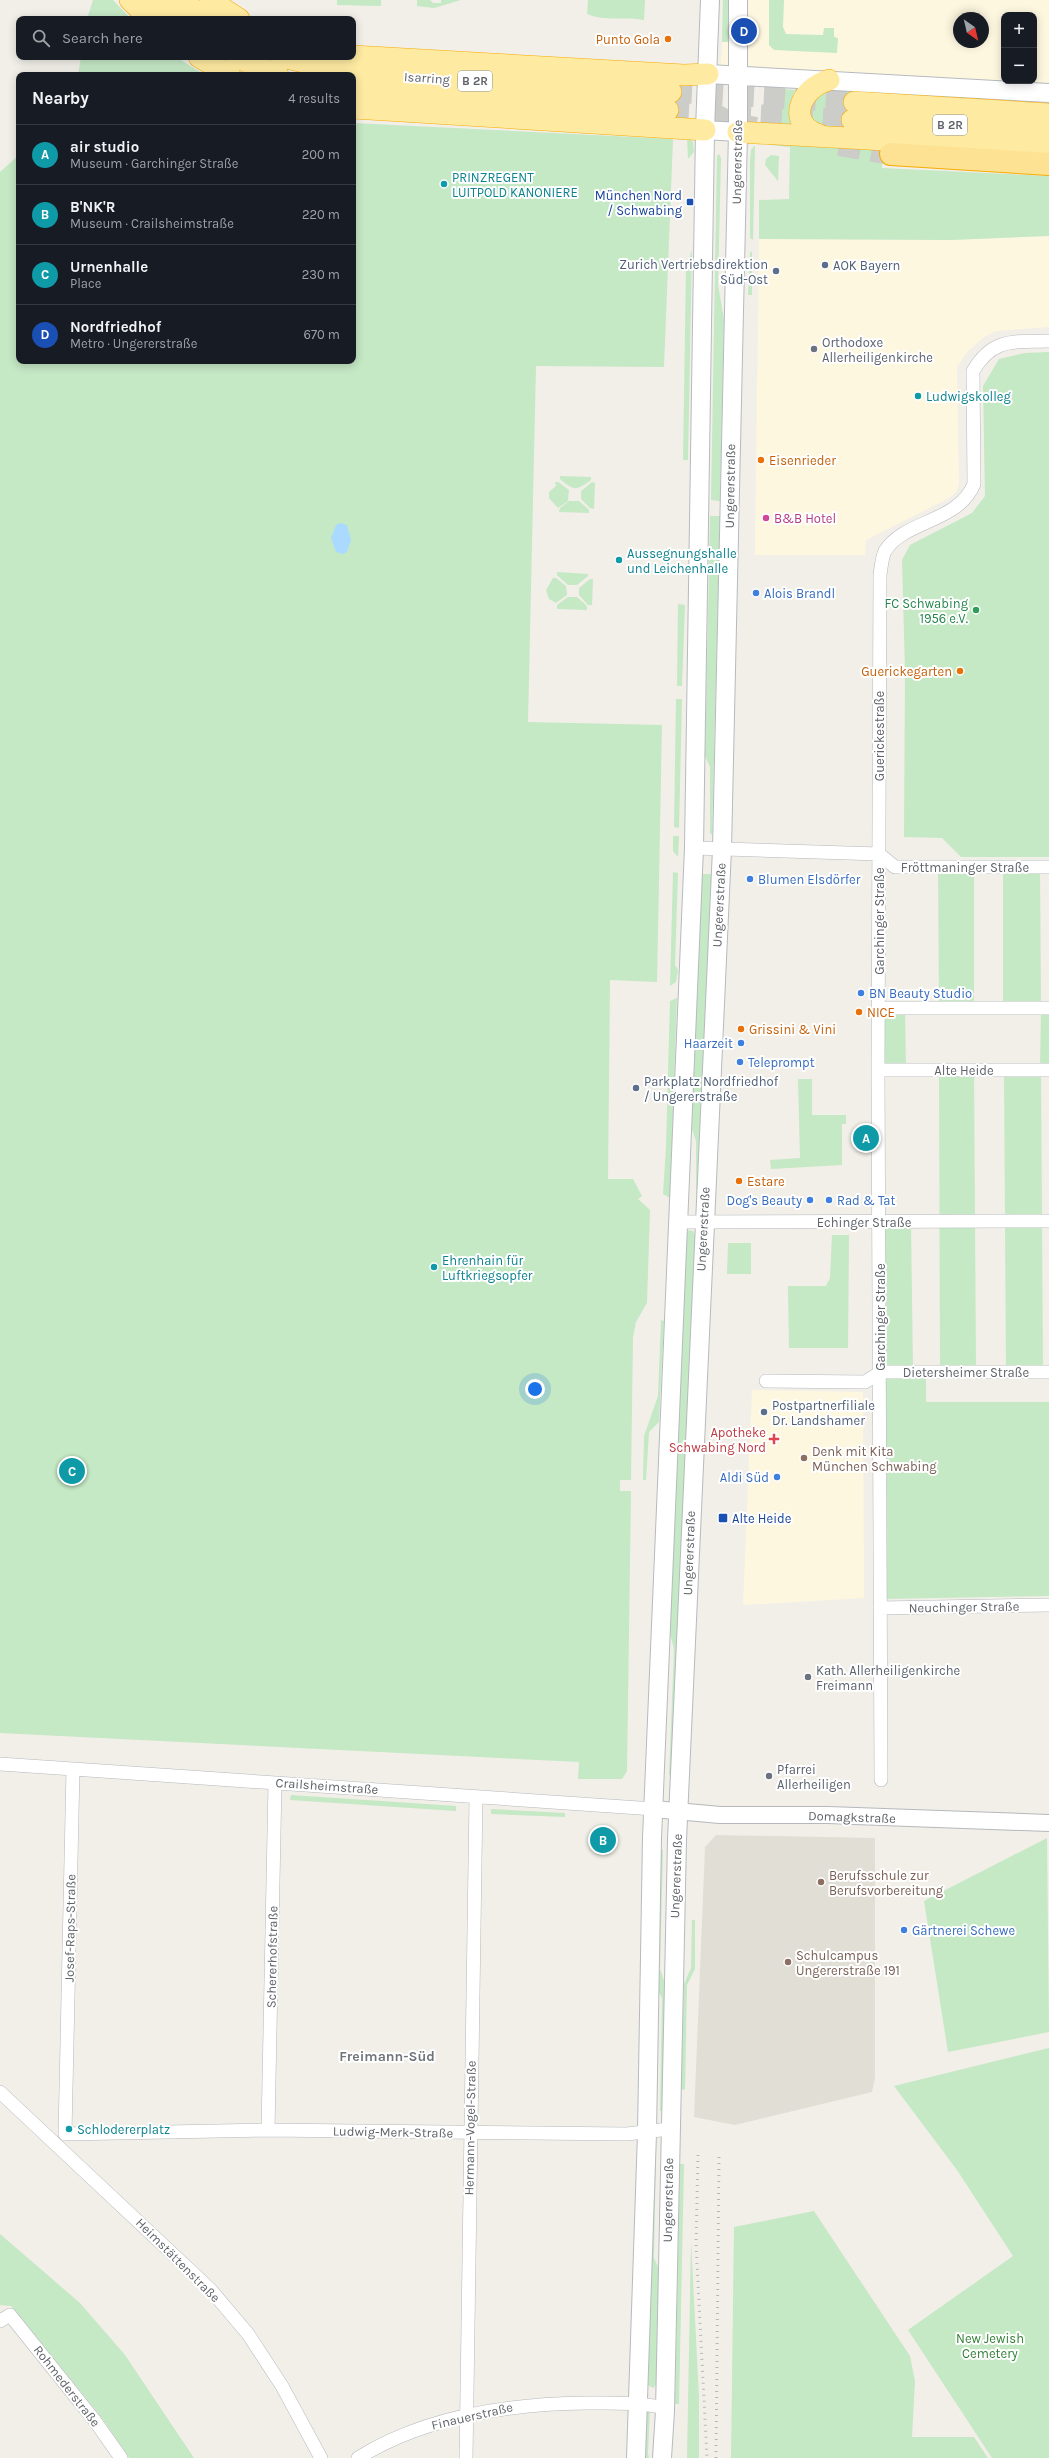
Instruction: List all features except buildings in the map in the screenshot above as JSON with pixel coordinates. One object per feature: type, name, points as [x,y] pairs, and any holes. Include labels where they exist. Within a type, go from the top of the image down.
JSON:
[{"type":"highway","points":[[130,0],[147,16]]},
{"type":"highway","points":[[156,0],[174,16]]},
{"type":"highway","points":[[181,0],[202,16]]},
{"type":"highway","points":[[210,0],[234,16]]},
{"type":"highway","points":[[356,56],[483,65],[684,75],[708,74]]},
{"type":"highway","points":[[205,60],[225,72]]},
{"type":"highway","points":[[243,60],[271,72]]},
{"type":"highway","name":"Isarring","points":[[295,60],[350,72]]},
{"type":"highway","name":"Isarring","points":[[356,73],[669,101],[356,90]]},
{"type":"highway","points":[[820,135],[804,124],[800,114],[800,105],[809,92],[829,80]]},
{"type":"highway","points":[[356,108],[705,130]]},
{"type":"highway","name":"B 2R","points":[[1049,114],[853,111],[1049,131]]},
{"type":"highway","points":[[738,132],[820,135],[1049,149]]},
{"type":"highway","points":[[891,154],[1049,164]]},
{"type":"main road","name":"Ungererstraße","points":[[636,2458],[647,2133],[654,1809],[694,848],[705,130],[710,0]]},
{"type":"main road","name":"Ungererstraße","points":[[662,2458],[665,2408],[669,2129],[678,1811],[703,1223],[722,849],[738,132],[738,0]]},
{"type":"main road","points":[[708,74],[1048,92]]},
{"type":"main road","points":[[705,130],[738,132]]},
{"type":"street","name":"Guerickestraße","points":[[879,854],[880,575],[885,552],[897,538],[958,506],[969,496],[974,484],[973,370],[982,355],[996,346],[1011,343],[1049,341]]},
{"type":"street","points":[[694,848],[879,854]]},
{"type":"street","name":"Fröttmaninger Straße","points":[[879,854],[895,867],[1049,867]]},
{"type":"street","name":"Garchinger Straße","points":[[879,854],[878,1070],[881,1372],[881,1780]]},
{"type":"street","points":[[878,1008],[1049,1008]]},
{"type":"street","name":"Alte Heide","points":[[878,1070],[1049,1070]]},
{"type":"street","name":"Echinger Straße","points":[[679,1222],[1049,1221]]},
{"type":"street","points":[[766,1381],[865,1382],[881,1372]]},
{"type":"street","name":"Dietersheimer Straße","points":[[881,1372],[1049,1372]]},
{"type":"street","name":"Neuchinger Straße","points":[[880,1608],[1049,1605]]},
{"type":"street","name":"Crailsheimstraße","points":[[0,1764],[654,1809]]},
{"type":"street","name":"Josef-Raps-Straße","points":[[65,2134],[72,1769]]},
{"type":"street","name":"Schererhofstraße","points":[[268,2130],[275,1783]]},
{"type":"street","name":"Hermann-Vogel-Straße","points":[[466,2458],[469,2133],[476,1797]]},
{"type":"street","name":"Domagkstraße","points":[[654,1809],[720,1815],[828,1815],[1049,1823]]},
{"type":"street","name":"Heimstättenstraße","points":[[0,2092],[210,2289],[248,2334],[282,2386],[321,2458]]},
{"type":"street","name":"Ludwig-Merk-Straße","points":[[65,2134],[268,2130],[469,2133],[647,2133],[669,2129]]},
{"type":"street","points":[[55,2143],[65,2134]]},
{"type":"street","name":"Rohmederstraße","points":[[5,2318],[95,2421],[121,2458]]},
{"type":"street","name":"Finauerstraße","points":[[358,2458],[411,2432],[466,2416],[510,2406],[637,2402],[665,2408]]},
{"type":"shaded area","points":[[726,0],[1049,0],[1049,83],[1037,83],[1037,12],[1001,12],[1001,81],[720,72]]},
{"type":"shaded area","points":[[1049,236],[1049,327],[996,331],[984,337],[968,351],[957,367],[959,484],[956,492],[949,498],[866,540],[865,555],[755,555],[759,239],[951,240]]},
{"type":"shaded area","points":[[752,1390],[863,1392],[864,1598],[743,1605]]},
{"type":"shaded area","name":"Schulcampus Ungererstraße 191","points":[[716,1835],[875,1838],[875,2078],[872,2092],[735,2125],[694,2117],[705,1847]]},
{"type":"green space","points":[[93,0],[113,0],[128,16],[88,16]]},
{"type":"green space","points":[[337,0],[381,0],[381,6],[337,5]]},
{"type":"green space","points":[[417,0],[430,0],[433,3],[441,3],[441,0],[461,0],[434,8],[417,6]]},
{"type":"green space","points":[[588,0],[645,0],[644,20],[630,18],[602,18],[587,14]]},
{"type":"green space","points":[[723,0],[730,0],[730,42],[722,42]]},
{"type":"green space","points":[[769,0],[784,0],[783,27],[786,34],[823,35],[824,28],[834,28],[834,37],[838,38],[837,53],[774,50],[769,45]]},
{"type":"green space","points":[[80,60],[181,60],[200,72],[78,72]]},
{"type":"green space","points":[[774,88],[795,90],[791,103],[793,125],[771,124]]},
{"type":"green space","points":[[827,92],[851,92],[849,128],[827,127],[815,122],[810,110],[810,101]]},
{"type":"green space","points":[[356,123],[673,139],[664,367],[536,366],[528,722],[662,725],[657,982],[610,980],[608,1179],[633,1179],[642,1196],[638,1199],[650,1210],[647,1303],[636,1322],[633,1337],[631,1480],[620,1480],[620,1491],[631,1491],[627,1771],[622,1779],[578,1779],[579,1762],[0,1733],[0,172],[16,158],[16,364],[356,364]]},
{"type":"green space","points":[[687,136],[693,142],[694,152],[688,159]]},
{"type":"green space","points":[[771,140],[883,145],[882,168],[1049,176],[1049,236],[951,240],[759,239],[759,200],[789,199],[790,147],[770,145]]},
{"type":"green space","points":[[755,145],[753,240],[750,238],[750,160],[751,150]]},
{"type":"green space","points":[[719,154],[721,158],[718,285],[724,319],[720,501],[711,500],[717,156]]},
{"type":"green space","points":[[771,155],[779,156],[778,181],[765,165],[766,159]]},
{"type":"green space","points":[[692,250],[688,460],[683,460],[686,268]]},
{"type":"green space","points":[[752,251],[752,295],[748,295],[750,253]]},
{"type":"green space","name":"FC Schwabing 1956 e.V.","points":[[1049,352],[1049,857],[961,857],[942,838],[904,837],[905,671],[902,560],[910,545],[972,513],[985,496],[983,386],[999,359],[1025,353]]},
{"type":"green space","points":[[560,476],[591,477],[591,480],[578,488],[575,488],[569,486],[560,479]]},
{"type":"green space","points":[[555,482],[558,482],[569,490],[568,501],[558,508],[549,498],[549,492],[556,486]]},
{"type":"green space","points":[[592,482],[595,483],[594,509],[590,508],[581,499],[581,491]]},
{"type":"green space","points":[[569,501],[579,501],[589,510],[589,513],[559,512],[560,508]]},
{"type":"green space","points":[[710,516],[720,516],[712,835],[710,833],[710,767],[705,756]]},
{"type":"green space","points":[[557,572],[588,574],[588,576],[577,585],[568,585],[557,575]]},
{"type":"green space","points":[[553,578],[556,578],[566,586],[567,595],[556,603],[549,599],[546,590]]},
{"type":"green space","points":[[590,579],[593,579],[592,605],[588,605],[579,595],[579,588]]},
{"type":"green space","points":[[568,597],[577,597],[587,606],[587,610],[557,609],[557,605]]},
{"type":"green space","points":[[678,604],[685,605],[682,686],[677,686]]},
{"type":"green space","points":[[676,699],[682,699],[679,828],[674,827]]},
{"type":"green space","points":[[673,836],[679,836],[678,857],[673,851]]},
{"type":"green space","points":[[938,867],[974,867],[974,1007],[939,1008]]},
{"type":"green space","points":[[1003,867],[1040,867],[1041,1007],[1049,1008],[1049,1070],[1041,1070],[1043,1372],[1006,1372],[1004,1070],[1040,1070],[1041,1008],[1003,1008]]},
{"type":"green space","points":[[673,872],[678,873],[675,965],[678,970],[676,982],[670,986]]},
{"type":"green space","points":[[701,874],[712,874],[696,1206],[696,1141],[692,1129]]},
{"type":"green space","points":[[677,998],[670,1198],[663,1194],[666,1147],[670,1001]]},
{"type":"green space","points":[[879,1008],[905,1008],[906,1070],[878,1070]]},
{"type":"green space","points":[[939,1070],[974,1070],[976,1372],[940,1372]]},
{"type":"green space","points":[[798,1079],[812,1079],[812,1115],[846,1115],[846,1124],[842,1124],[842,1165],[771,1169],[770,1160],[800,1158]]},
{"type":"green space","points":[[880,1222],[911,1222],[913,1372],[926,1372],[926,1402],[1049,1402],[1049,1596],[884,1599]]},
{"type":"green space","points":[[689,1230],[693,1231],[696,1236],[673,1775],[669,1775],[674,1649],[670,1633],[686,1233]]},
{"type":"green space","points":[[832,1235],[849,1235],[848,1348],[789,1348],[788,1286],[826,1286],[830,1278]]},
{"type":"green space","points":[[728,1243],[751,1243],[751,1274],[727,1274]]},
{"type":"green space","points":[[661,1320],[664,1321],[659,1422],[649,1432],[646,1480],[643,1480],[644,1436],[658,1396]]},
{"type":"green space","points":[[291,1795],[456,1806],[456,1811],[290,1800]]},
{"type":"green space","points":[[491,1809],[565,1813],[565,1817],[491,1814]]},
{"type":"green space","points":[[1047,1838],[1049,2032],[948,2052],[924,1901]]},
{"type":"green space","points":[[658,1849],[663,1850],[660,1969],[665,1983],[663,2111],[660,2111],[662,1998],[656,1987]]},
{"type":"green space","points":[[692,1920],[695,1920],[695,1969],[687,1985],[685,2090],[681,2089],[684,1984],[691,1968]]},
{"type":"green space","name":"New Jewish Cemetery","points":[[1049,2048],[1049,2458],[992,2458],[908,2330],[1013,2256],[957,2170],[894,2086]]},
{"type":"green space","points":[[652,2152],[656,2152],[654,2258],[660,2271],[656,2385],[653,2388],[648,2385]]},
{"type":"green space","points":[[680,2164],[684,2164],[679,2404],[675,2404]]},
{"type":"green space","points":[[814,2211],[910,2356],[915,2381],[912,2437],[974,2437],[988,2458],[731,2458],[734,2227]]},
{"type":"green space","points":[[0,2234],[80,2303],[125,2355],[194,2458],[129,2458],[99,2414],[11,2306],[0,2305]]},
{"type":"green space","points":[[691,2241],[699,2397],[699,2458],[687,2458]]},
{"type":"green space","points":[[645,2410],[650,2411],[649,2458],[644,2458]]},
{"type":"water","points":[[340,523],[347,525],[351,540],[347,552],[343,554],[336,552],[331,538],[336,525]]},
{"type":"tunnel","points":[[671,92],[854,102]]},
{"type":"tunnel","points":[[668,110],[852,120]]},
{"type":"tunnel","points":[[711,112],[729,123],[756,128]]},
{"type":"tunnel","points":[[839,145],[891,154]]},
{"type":"railway","points":[[698,2155],[696,2244],[707,2458]]},
{"type":"railway","points":[[716,2458],[719,2156]]},
{"type":"place","name":"Nordfriedhof","points":[[744,31]]},
{"type":"place","name":"Punto Gola","points":[[668,39]]},
{"type":"place","name":"PRINZREGENT LUITPOLD KANONIERE","points":[[444,184]]},
{"type":"place","name":"München Nord / Schwabing","points":[[690,202]]},
{"type":"place","name":"AOK Bayern","points":[[825,265]]},
{"type":"place","name":"Zurich Vertriebsdirektion Süd-Ost","points":[[776,271]]},
{"type":"place","name":"Orthodoxe Allerheiligenkirche","points":[[814,349]]},
{"type":"place","name":"Ludwigskolleg","points":[[918,396]]},
{"type":"place","name":"Eisenrieder","points":[[761,460]]},
{"type":"place","name":"B&B Hotel","points":[[766,518]]},
{"type":"place","name":"Aussegnungshalle und Leichenhalle","points":[[619,560]]},
{"type":"place","name":"Alois Brandl","points":[[756,593]]},
{"type":"place","name":"FC Schwabing 1956 e.V.","points":[[976,610]]},
{"type":"place","name":"Guerickegarten","points":[[960,671]]},
{"type":"place","name":"Blumen Elsdörfer","points":[[750,879]]},
{"type":"place","name":"BN Beauty Studio","points":[[861,993]]},
{"type":"place","name":"NICE","points":[[859,1012]]},
{"type":"place","name":"Grissini & Vini","points":[[741,1029]]},
{"type":"place","name":"Haarzeit","points":[[741,1043]]},
{"type":"place","name":"Teleprompt","points":[[740,1062]]},
{"type":"place","name":"Parkplatz Nordfriedhof / Ungererstraße","points":[[636,1088]]},
{"type":"place","name":"air studio","points":[[866,1138]]},
{"type":"place","name":"Estare","points":[[739,1181]]},
{"type":"place","name":"Dog's Beauty","points":[[810,1200]]},
{"type":"place","name":"Rad & Tat","points":[[829,1200]]},
{"type":"place","name":"Ehrenhain für Luftkriegsopfer","points":[[434,1267]]},
{"type":"place","name":"Postpartnerfiliale Dr. Landshamer","points":[[764,1412]]},
{"type":"place","name":"Apotheke Schwabing Nord","points":[[774,1439]]},
{"type":"place","name":"Denk mit Kita München Schwabing","points":[[804,1458]]},
{"type":"place","name":"Urnenhalle","points":[[72,1471]]},
{"type":"place","name":"Aldi Süd","points":[[777,1477]]},
{"type":"place","name":"Alte Heide","points":[[723,1518]]},
{"type":"place","name":"Kath. Allerheiligenkirche Freimann","points":[[808,1677]]},
{"type":"place","name":"Pfarrei Allerheiligen","points":[[769,1776]]},
{"type":"place","name":"B'NK'R","points":[[603,1840]]},
{"type":"place","name":"Berufsschule zur Berufsvorbereitung","points":[[821,1882]]},
{"type":"place","name":"Gärtnerei Schewe","points":[[904,1930]]},
{"type":"place","name":"Schulcampus Ungererstraße 191","points":[[788,1962]]},
{"type":"place","name":"Schlodererplatz","points":[[69,2129]]},
{"type":"district","name":"Freimann-Süd","points":[[387,2056]]}]
